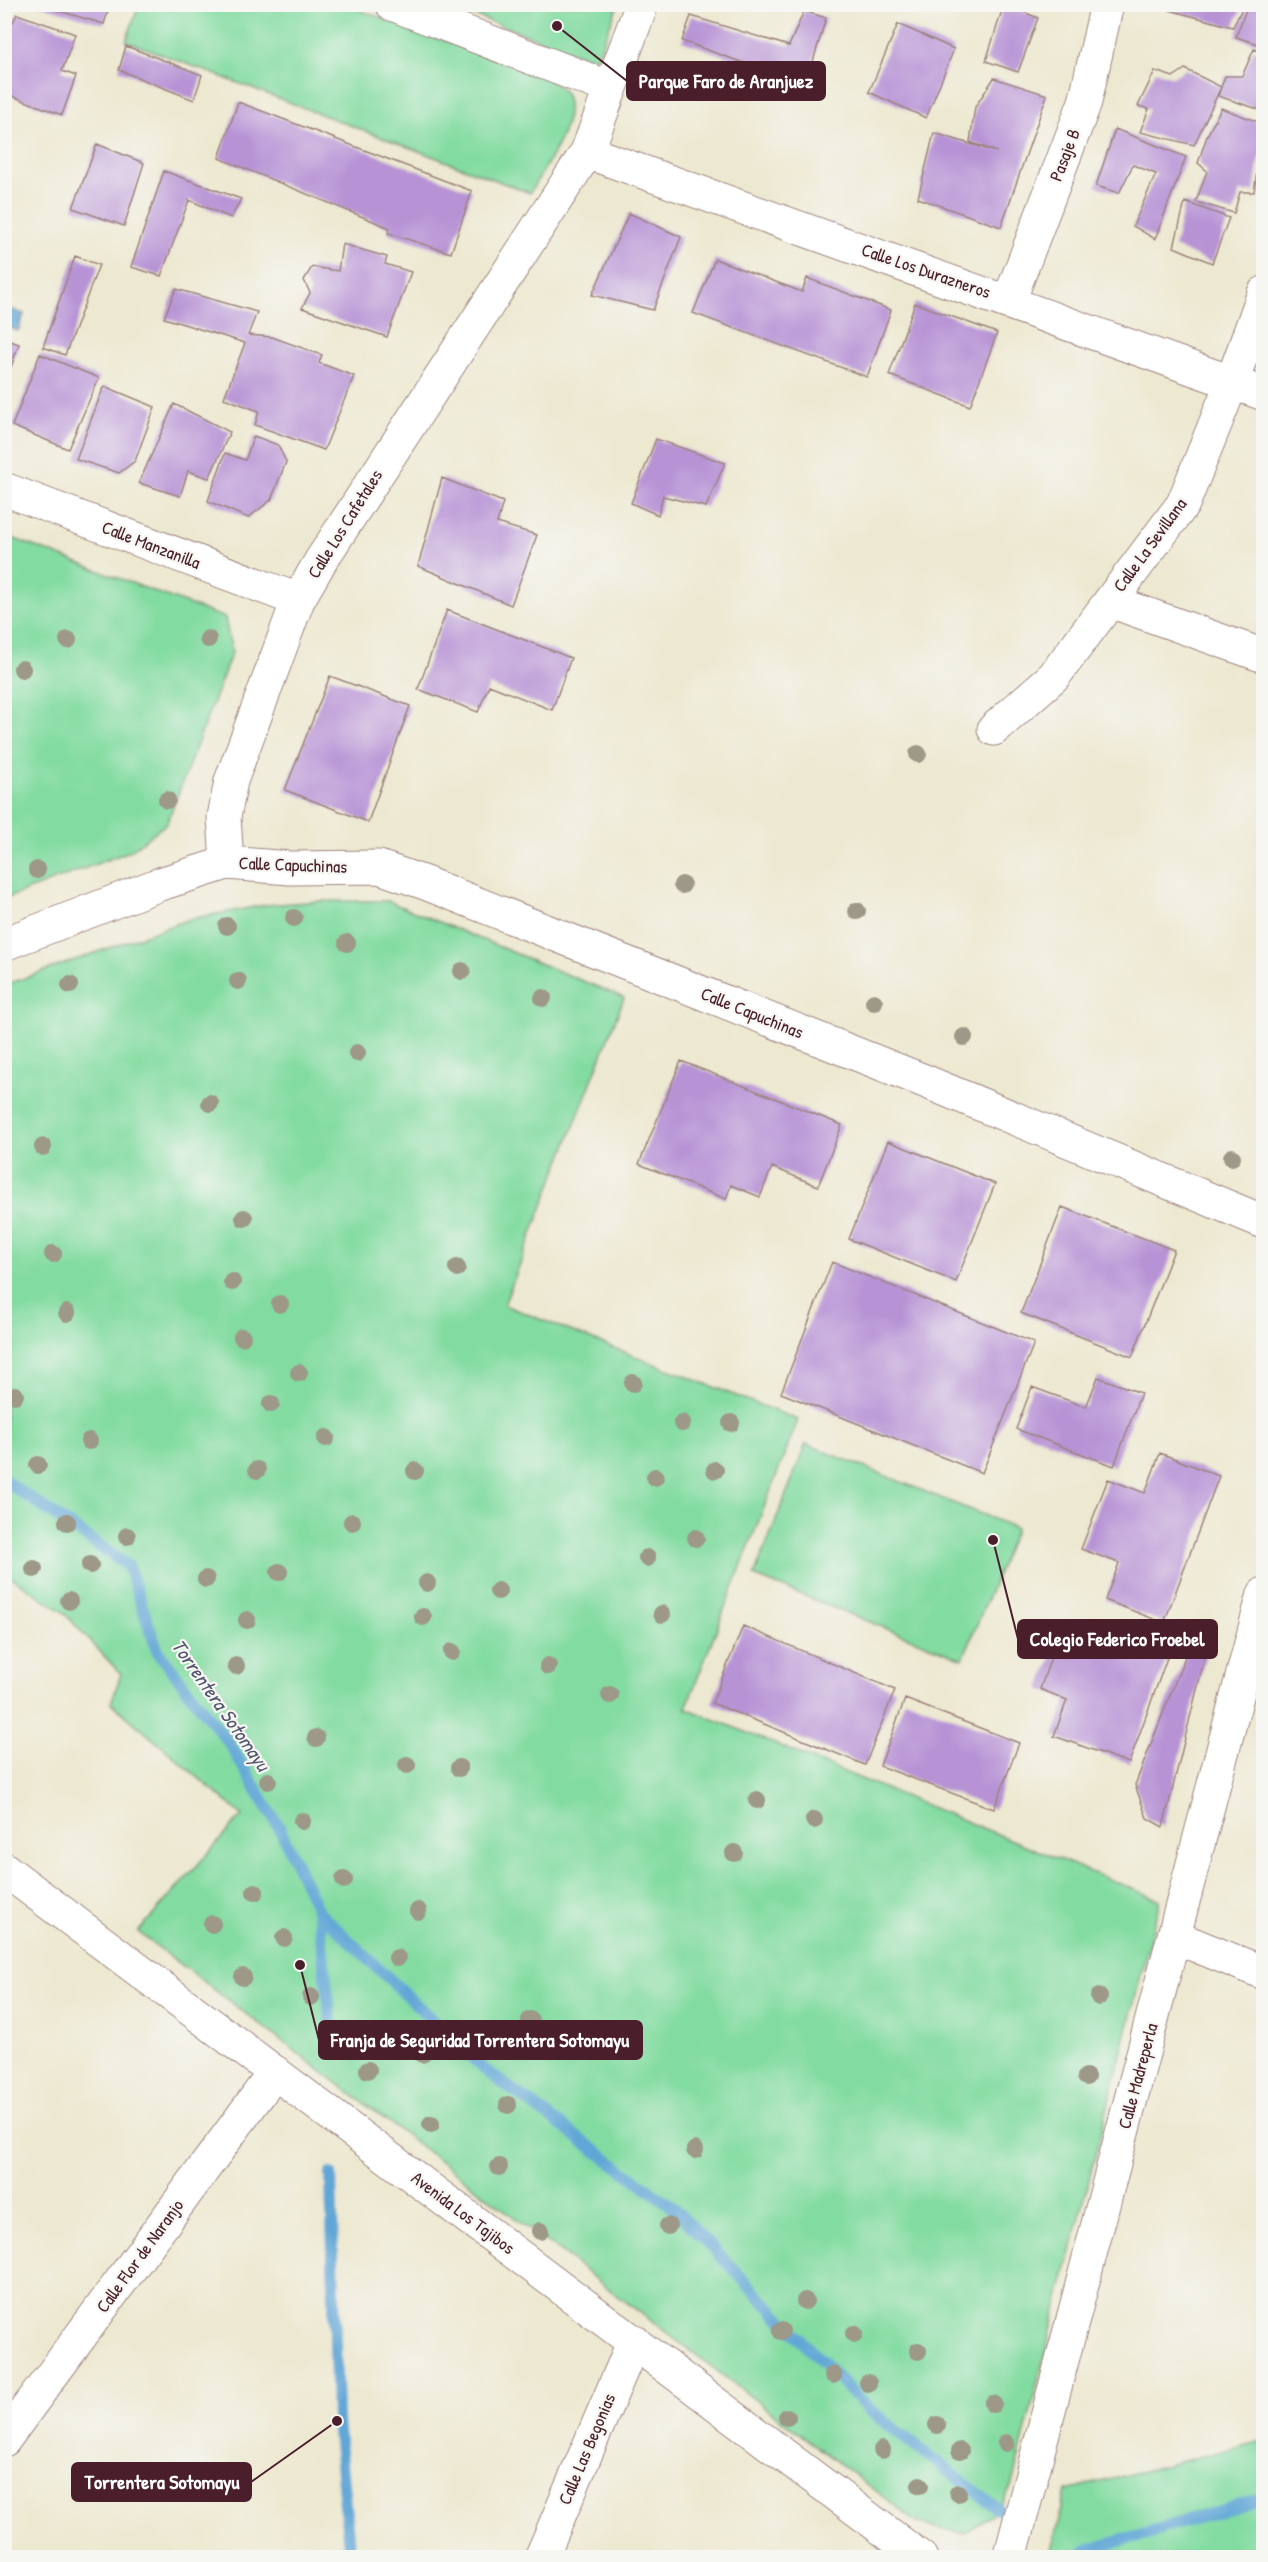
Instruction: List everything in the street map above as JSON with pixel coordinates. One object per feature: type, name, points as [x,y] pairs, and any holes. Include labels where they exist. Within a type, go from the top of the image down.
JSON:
[{"type":"street","points":[[392,4],[610,88]]},
{"type":"street","name":"Calle Los Cafetales","points":[[227,863],[224,817],[231,781],[298,600],[320,562],[587,152],[642,4]]},
{"type":"street","name":"Pasaje B","points":[[1009,301],[1085,102],[1107,4]]},
{"type":"street","name":"Calle Los Durazneros","points":[[587,152],[1009,301],[1263,394]]},
{"type":"street","name":"Calle La Sevillana","points":[[994,729],[1054,676],[1183,504],[1232,382],[1263,292]]},
{"type":"street","name":"Calle Manzanilla","points":[[4,489],[298,600]]},
{"type":"street","points":[[1110,601],[1263,656]]},
{"type":"street","points":[[4,944],[160,884],[227,863]]},
{"type":"street","name":"Calle Capuchinas","points":[[227,863],[290,868],[379,867],[425,883],[922,1080],[1263,1222]]},
{"type":"street","name":"Calle Madreperla","points":[[1010,2558],[1261,1612]]},
{"type":"street","name":"Avenida Los Tajibos","points":[[4,1869],[921,2558]]},
{"type":"street","points":[[1175,1937],[1263,1973]]},
{"type":"street","name":"Calle Flor de Naranjo","points":[[4,2440],[275,2072]]},
{"type":"street","name":"Calle Las Begonias","points":[[541,2558],[634,2341]]},
{"type":"green space","points":[[139,5],[346,5],[546,78],[564,92],[568,103],[568,115],[558,143],[530,193],[126,41]]},
{"type":"green space","points":[[446,5],[618,5],[597,58],[581,55]]},
{"type":"green space","points":[[4,535],[225,618],[232,652],[167,823],[130,851],[5,899]]},
{"type":"green space","points":[[323,901],[388,901],[624,998],[504,1305],[798,1420],[686,1708],[1160,1900],[1011,2488],[998,2509],[964,2534],[919,2524],[138,1932],[242,1815],[111,1703],[121,1674],[63,1612],[5,1573],[5,985],[190,919],[265,905]]},
{"type":"green space","points":[[806,1444],[1016,1528],[963,1659],[754,1576]]},
{"type":"green space","points":[[1263,2441],[1263,2557],[1049,2557],[1067,2490]]},
{"type":"water","points":[[5,307],[24,314],[18,331],[5,326]]},
{"type":"building","points":[[35,4],[110,4],[104,24]]},
{"type":"building","points":[[1004,4],[1038,18],[1018,72],[986,61]]},
{"type":"building","points":[[1171,4],[1244,4],[1233,27],[1169,10]]},
{"type":"building","points":[[1248,4],[1264,4],[1264,46],[1236,37]]},
{"type":"building","points":[[804,11],[826,18],[806,85],[682,41],[691,16],[789,46]]},
{"type":"building","points":[[17,14],[75,34],[62,71],[76,76],[62,115],[4,93],[4,19],[13,22]]},
{"type":"building","points":[[898,24],[954,49],[926,118],[869,92]]},
{"type":"building","points":[[126,46],[202,75],[194,100],[119,70]]},
{"type":"building","points":[[1254,49],[1264,53],[1264,111],[1218,96],[1225,76],[1242,76]]},
{"type":"building","points":[[1185,69],[1221,87],[1194,145],[1140,132],[1149,109],[1138,106],[1155,71],[1173,77]]},
{"type":"building","points":[[994,78],[1047,95],[1001,227],[918,198],[934,133],[997,152],[970,142],[975,107]]},
{"type":"building","points":[[238,102],[472,191],[451,253],[388,233],[390,228],[219,158]]},
{"type":"building","points":[[1221,108],[1264,124],[1264,147],[1259,158],[1254,192],[1240,192],[1234,213],[1196,202],[1207,171],[1198,163],[1207,136]]},
{"type":"building","points":[[1115,129],[1186,157],[1155,239],[1133,226],[1156,174],[1133,165],[1119,193],[1096,186]]},
{"type":"building","points":[[97,144],[144,163],[124,226],[73,208]]},
{"type":"building","points":[[164,171],[241,199],[231,218],[189,200],[161,276],[131,267]]},
{"type":"building","points":[[1185,202],[1229,218],[1212,263],[1174,247]]},
{"type":"building","points":[[629,213],[681,237],[653,310],[592,295]]},
{"type":"building","points":[[342,244],[387,257],[385,264],[411,272],[387,337],[302,308],[310,293],[304,280],[312,267],[338,271]]},
{"type":"building","points":[[75,256],[99,265],[65,355],[43,347]]},
{"type":"building","points":[[715,259],[802,292],[807,278],[891,310],[867,377],[693,313]]},
{"type":"building","points":[[176,289],[257,312],[248,335],[272,337],[322,355],[319,363],[354,376],[324,450],[255,425],[259,411],[224,398],[245,343],[164,318]]},
{"type":"building","points":[[915,303],[997,333],[970,406],[889,375]]},
{"type":"building","points":[[4,339],[19,344],[5,384],[4,384]]},
{"type":"building","points":[[40,354],[99,378],[68,449],[12,426]]},
{"type":"building","points":[[104,386],[155,407],[135,461],[119,473],[76,459]]},
{"type":"building","points":[[174,404],[230,432],[209,478],[188,471],[180,496],[139,483]]},
{"type":"building","points":[[254,436],[278,445],[286,462],[271,500],[248,518],[208,501],[225,453],[245,460]]},
{"type":"building","points":[[656,439],[725,463],[706,507],[663,496],[658,515],[631,503]]},
{"type":"building","points":[[442,478],[503,502],[497,523],[537,535],[511,605],[418,566]]},
{"type":"building","points":[[447,610],[571,658],[552,710],[489,685],[478,712],[418,689]]},
{"type":"building","points":[[330,676],[410,706],[368,822],[285,790]]},
{"type":"building","points":[[681,1061],[842,1125],[818,1186],[772,1167],[760,1197],[731,1185],[726,1199],[639,1164]]},
{"type":"building","points":[[888,1141],[995,1184],[956,1282],[849,1239]]},
{"type":"building","points":[[1062,1207],[1174,1250],[1132,1357],[1021,1313]]},
{"type":"building","points":[[832,1262],[1034,1343],[982,1473],[781,1393]]},
{"type":"building","points":[[1098,1377],[1141,1393],[1114,1466],[1016,1429],[1032,1387],[1086,1407]]},
{"type":"building","points":[[1160,1453],[1219,1476],[1164,1623],[1105,1600],[1119,1563],[1081,1549],[1108,1479],[1145,1493]]},
{"type":"building","points":[[1064,1620],[1167,1658],[1129,1763],[1054,1736],[1067,1700],[1040,1689]]},
{"type":"building","points":[[743,1626],[895,1690],[865,1765],[712,1703]]},
{"type":"building","points":[[1188,1649],[1206,1653],[1163,1827],[1147,1818],[1135,1785]]},
{"type":"building","points":[[905,1699],[1019,1743],[994,1809],[880,1766]]},
{"type":"waterway","name":"Torrentera Sotomayu","points":[[4,1480],[128,1566],[158,1652],[229,1743],[279,1827],[318,1911],[333,2041]]},
{"type":"waterway","points":[[318,1911],[485,2070],[673,2207],[869,2410],[998,2509]]},
{"type":"waterway","name":"Torrentera Sotomayu","points":[[331,2174],[337,2421],[350,2558]]},
{"type":"waterway","points":[[1086,2551],[1264,2498]]},
{"type":"place","name":"Parque Faro de Aranjuez","points":[[557,26]]},
{"type":"place","name":"Colegio Federico Froebel","points":[[993,1540]]},
{"type":"place","name":"Franja de Seguridad Torrentera Sotomayu","points":[[300,1965]]},
{"type":"place","name":"Torrentera Sotomayu","points":[[337,2421]]}]
